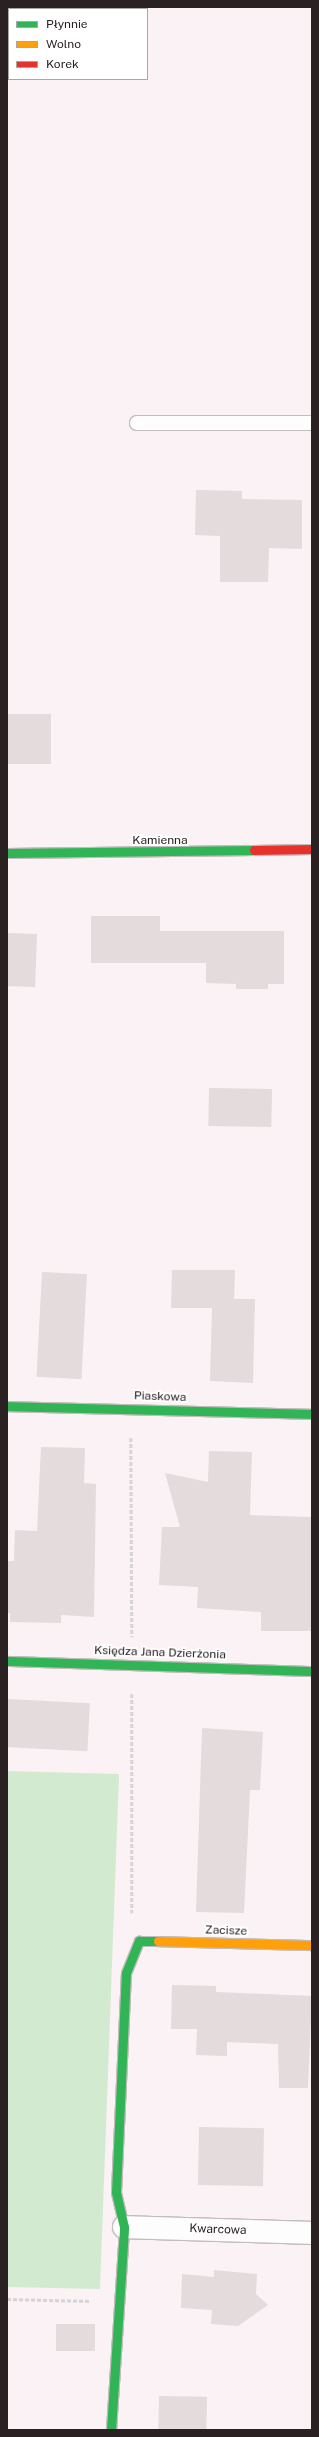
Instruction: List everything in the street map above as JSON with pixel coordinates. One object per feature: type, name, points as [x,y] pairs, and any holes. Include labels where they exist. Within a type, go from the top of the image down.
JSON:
[{"type":"street","name":"Kamienna","points":[[7,853],[312,849]]},
{"type":"street","name":"Piaskowa","points":[[7,1406],[312,1414]]},
{"type":"street","name":"Księdza Jana Dzierżonia","points":[[7,1661],[312,1671]]},
{"type":"street","name":"Zacisze","points":[[124,2227],[116,2192],[126,1973],[139,1940],[312,1945]]},
{"type":"street","name":"Kwarcowa","points":[[124,2227],[312,2233]]},
{"type":"street","points":[[111,2430],[117,2302],[124,2227]]},
{"type":"lane","points":[[137,423],[312,423]]},
{"type":"path","points":[[7,2299],[117,2302]]},
{"type":"green space","points":[[7,1771],[119,1774],[100,2289],[7,2287]]},
{"type":"building","points":[[196,490],[242,491],[242,499],[302,500],[302,549],[269,548],[268,582],[220,582],[220,536],[195,535]]},
{"type":"building","points":[[7,714],[51,714],[51,764],[7,764]]},
{"type":"building","points":[[91,916],[160,916],[160,931],[284,931],[284,984],[268,984],[268,989],[236,989],[236,984],[206,983],[206,963],[91,963]]},
{"type":"building","points":[[7,933],[37,934],[35,987],[7,986]]},
{"type":"building","points":[[209,1088],[272,1089],[271,1127],[208,1126]]},
{"type":"building","points":[[172,1270],[235,1270],[234,1299],[255,1299],[253,1383],[210,1381],[212,1308],[171,1308]]},
{"type":"building","points":[[42,1272],[87,1274],[81,1379],[37,1377]]},
{"type":"building","points":[[41,1447],[85,1448],[84,1483],[96,1484],[94,1617],[61,1615],[61,1623],[10,1622],[10,1613],[7,1613],[7,1561],[14,1561],[15,1530],[37,1531]]},
{"type":"building","points":[[209,1451],[252,1452],[250,1515],[312,1517],[312,1631],[261,1631],[261,1612],[197,1608],[198,1587],[159,1585],[162,1527],[180,1527],[165,1473],[208,1482]]},
{"type":"building","points":[[7,1699],[90,1703],[87,1751],[7,1747]]},
{"type":"building","points":[[202,1728],[263,1732],[260,1790],[250,1790],[244,1913],[196,1912]]},
{"type":"building","points":[[172,1985],[216,1986],[216,1992],[312,1996],[308,2088],[279,2088],[278,2044],[227,2042],[227,2056],[196,2055],[197,2029],[171,2029]]},
{"type":"building","points":[[199,2127],[264,2128],[263,2186],[198,2185]]},
{"type":"building","points":[[214,2270],[257,2274],[256,2294],[268,2305],[238,2326],[211,2324],[212,2310],[181,2308],[182,2274],[214,2277]]},
{"type":"building","points":[[56,2324],[95,2324],[95,2351],[56,2351]]},
{"type":"building","points":[[159,2396],[207,2397],[206,2430],[158,2430]]},
{"type":"traffic: fast","points":[[7,853],[254,850]]},
{"type":"traffic: fast","points":[[7,1406],[312,1414]]},
{"type":"traffic: fast","points":[[7,1661],[312,1671]]},
{"type":"traffic: fast","points":[[111,2430],[124,2227],[116,2192],[126,1973],[139,1941],[158,1941]]},
{"type":"traffic: slow","points":[[158,1941],[312,1945]]},
{"type":"traffic: jam","points":[[254,850],[312,849]]}]
